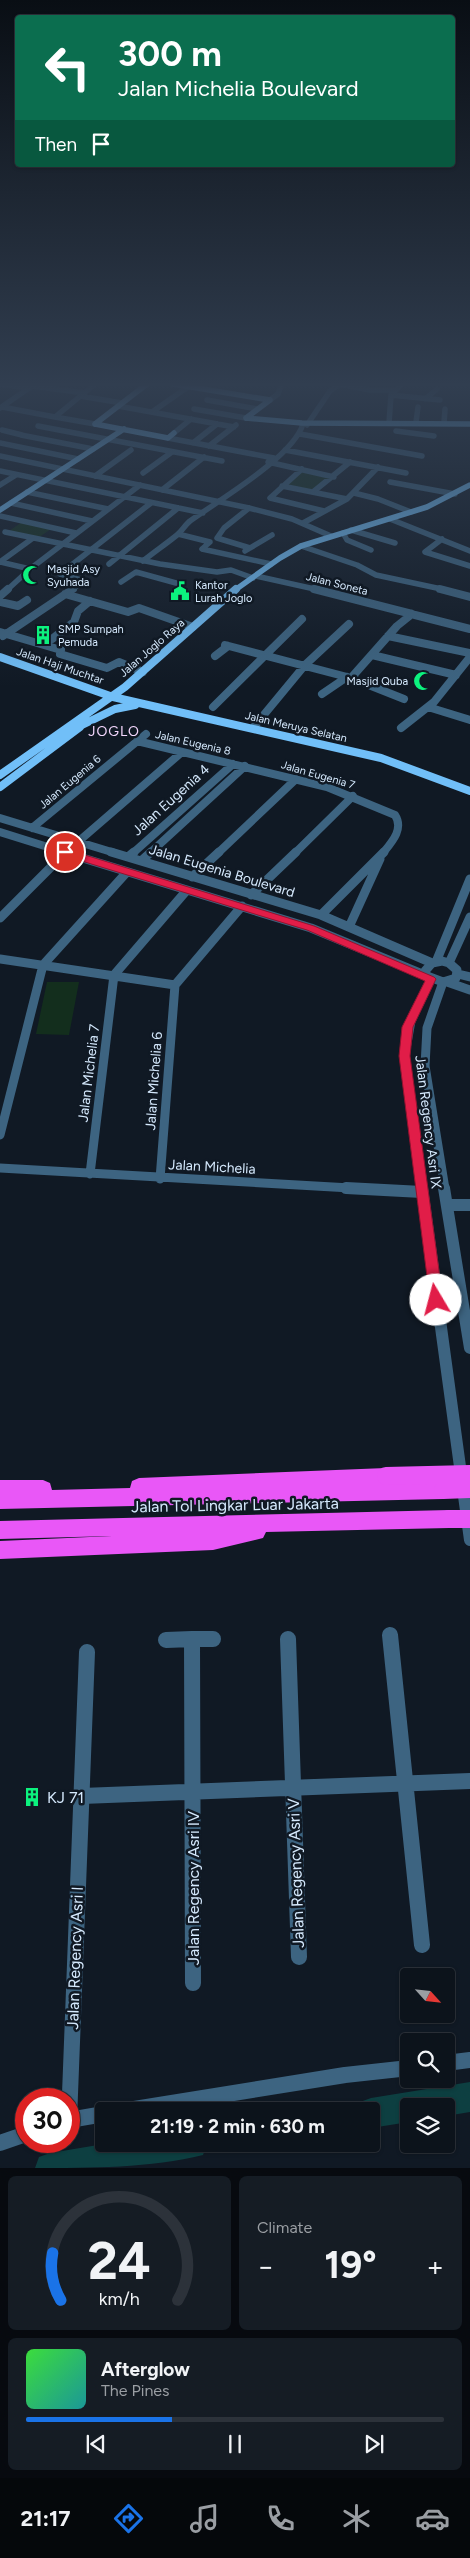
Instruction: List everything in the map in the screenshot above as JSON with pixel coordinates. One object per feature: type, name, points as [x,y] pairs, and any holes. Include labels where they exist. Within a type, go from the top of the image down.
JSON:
[{"type":"highway","points":[[0,1489],[84,1489],[470,1474]]},
{"type":"highway","name":"Jalan Tol Lingkar Luar Jakarta","points":[[0,1500],[470,1489]]},
{"type":"highway","name":"Jalan Tol Lingkar Luar Jakarta","points":[[0,1530],[289,1525],[470,1519]]},
{"type":"highway","points":[[0,1550],[213,1541],[289,1525]]},
{"type":"main road","points":[[0,510],[38,485]]},
{"type":"main road","name":"Jalan Joglo Raya","points":[[0,775],[113,697],[193,627],[271,564],[301,546],[411,512],[468,488]]},
{"type":"main road","name":"Jalan Haji Muchtar","points":[[0,658],[113,697]]},
{"type":"main road","name":"Jalan Joglo Raya","points":[[0,787],[108,706],[113,697]]},
{"type":"main road","name":"Jalan Meruya Selatan","points":[[113,697],[381,758],[470,791]]},
{"type":"main road","points":[[82,725],[101,718],[119,707],[131,705],[154,707]]},
{"type":"street","points":[[66,485],[203,513]]},
{"type":"street","points":[[0,596],[61,544],[140,485]]},
{"type":"street","points":[[141,485],[249,508],[303,523],[331,536]]},
{"type":"street","points":[[162,490],[168,485]]},
{"type":"street","points":[[142,561],[178,534],[189,522],[219,503],[241,485]]},
{"type":"street","points":[[313,492],[322,485]]},
{"type":"street","points":[[303,523],[324,510],[346,500],[361,485]]},
{"type":"street","points":[[407,485],[455,494]]},
{"type":"street","points":[[324,510],[276,500],[270,496],[282,486],[346,500]]},
{"type":"street","points":[[27,492],[108,509]]},
{"type":"street","points":[[354,493],[411,512]]},
{"type":"street","points":[[11,503],[92,521]]},
{"type":"street","points":[[2,634],[84,580],[60,574],[151,503]]},
{"type":"street","points":[[109,564],[178,508]]},
{"type":"street","points":[[249,508],[224,528],[217,538],[250,548]]},
{"type":"street","points":[[0,516],[76,533]]},
{"type":"street","points":[[390,519],[470,550]]},
{"type":"street","points":[[2,534],[22,521]]},
{"type":"street","points":[[351,530],[395,543]]},
{"type":"street","points":[[343,533],[347,540],[371,550]]},
{"type":"street","name":"Jalan Soneta","points":[[2,534],[33,538],[89,551],[204,571],[226,573],[231,570],[254,577],[347,596],[470,628]]},
{"type":"street","points":[[178,534],[210,542],[202,550],[271,564]]},
{"type":"street","points":[[236,556],[272,534]]},
{"type":"street","points":[[0,562],[33,538]]},
{"type":"street","points":[[442,539],[425,550],[428,554],[468,564]]},
{"type":"street","points":[[301,546],[347,561],[376,575],[470,597]]},
{"type":"street","points":[[0,562],[30,569]]},
{"type":"street","points":[[161,578],[178,566]]},
{"type":"street","points":[[121,582],[136,572],[176,583]]},
{"type":"street","points":[[65,594],[128,612],[140,609],[193,627]]},
{"type":"street","points":[[0,602],[18,606],[27,600]]},
{"type":"street","points":[[52,639],[74,622],[78,611],[90,601]]},
{"type":"street","points":[[322,694],[349,678],[388,636],[414,614]]},
{"type":"street","points":[[213,707],[302,619]]},
{"type":"street","points":[[253,728],[305,665],[348,624]]},
{"type":"street","points":[[2,634],[44,644],[62,650],[60,654],[107,668],[119,662],[143,672]]},
{"type":"street","points":[[388,636],[470,653]]},
{"type":"street","points":[[215,656],[227,646],[305,665],[349,678],[404,698]]},
{"type":"street","points":[[372,655],[456,675]]},
{"type":"street","points":[[401,728],[428,707],[470,657]]},
{"type":"street","points":[[428,707],[470,720]]},
{"type":"street","name":"Jalan Eugenia 6","points":[[32,828],[146,734]]},
{"type":"street","name":"Jalan Eugenia 8","points":[[137,741],[245,766]]},
{"type":"street","points":[[79,841],[182,752]]},
{"type":"street","name":"Jalan Eugenia 4","points":[[128,857],[233,764]]},
{"type":"street","name":"Jalan Eugenia 4","points":[[141,861],[245,766]]},
{"type":"street","name":"Jalan Eugenia 7","points":[[245,766],[353,796],[395,815],[400,824],[399,830],[382,853]]},
{"type":"street","points":[[192,877],[296,779]]},
{"type":"street","points":[[251,894],[353,796]]},
{"type":"street","name":"Jalan Eugenia Boulevard","points":[[0,818],[321,916],[434,962]]},
{"type":"street","points":[[0,832],[242,906],[340,939],[429,978],[470,990]]},
{"type":"street","points":[[0,918],[65,852]]},
{"type":"street","points":[[321,916],[382,853]]},
{"type":"street","points":[[350,927],[382,853]]},
{"type":"street","points":[[0,1135],[43,965],[127,872]]},
{"type":"street","points":[[434,962],[470,879]]},
{"type":"street","points":[[114,975],[187,890]]},
{"type":"street","points":[[0,959],[175,985],[242,906]]},
{"type":"street","points":[[449,963],[470,917]]},
{"type":"street","points":[[429,978],[425,971],[427,966],[434,962],[449,963],[457,970],[458,974]]},
{"type":"street","points":[[445,982],[452,980],[458,974]]},
{"type":"street","points":[[458,974],[470,977]]},
{"type":"street","name":"Jalan Michelia 7","points":[[90,1174],[114,975]]},
{"type":"street","name":"Jalan Regency Asri IX","points":[[429,978],[412,1015],[404,1046],[405,1067],[470,1540]]},
{"type":"street","points":[[445,982],[427,1028],[425,1066],[470,1348]]},
{"type":"street","name":"Jalan Michelia 6","points":[[160,1179],[175,985]]},
{"type":"street","name":"Jalan Michelia","points":[[0,1168],[160,1179],[422,1192]]},
{"type":"street","points":[[447,1205],[470,1205]]},
{"type":"street","points":[[390,1635],[422,1945]]},
{"type":"street","name":"Jalan Regency Asri IV","points":[[192,1639],[193,1983]]},
{"type":"street","points":[[166,1640],[214,1639]]},
{"type":"street","name":"Jalan Regency Asri V","points":[[288,1639],[299,1957]]},
{"type":"street","name":"Jalan Regency Asri I","points":[[70,2088],[87,1652]]},
{"type":"street","points":[[82,1796],[470,1782]]},
{"type":"street","points":[[455,2062],[470,2060]]},
{"type":"street","points":[[179,2102],[400,2069]]},
{"type":"street","points":[[80,2118],[95,2116]]},
{"type":"street","points":[[0,2143],[15,2138]]},
{"type":"green space","points":[[284,485],[323,485],[314,492]]},
{"type":"green space","points":[[22,522],[51,529],[38,538],[9,531]]},
{"type":"green space","points":[[47,982],[79,982],[69,1035],[36,1034]]},
{"type":"waterway","points":[[455,2099],[470,2097]]},
{"type":"waterway","points":[[380,2112],[400,2108]]},
{"type":"waterway","points":[[50,2168],[145,2152]]},
{"type":"place","name":"Masjid Asy Syuhada","points":[[32,575]]},
{"type":"place","name":"Kantor Lurah Joglo","points":[[180,591]]},
{"type":"place","name":"SMP Sumpah Pemuda","points":[[43,635]]},
{"type":"place","name":"Masjid Quba","points":[[423,681]]},
{"type":"place","name":"KJ 71","points":[[32,1797]]},
{"type":"district","name":"JOGLO","points":[[114,731]]},
{"type":"route","points":[[65,852],[311,928],[431,979],[417,1003],[407,1027],[404,1056],[436,1300]]}]
